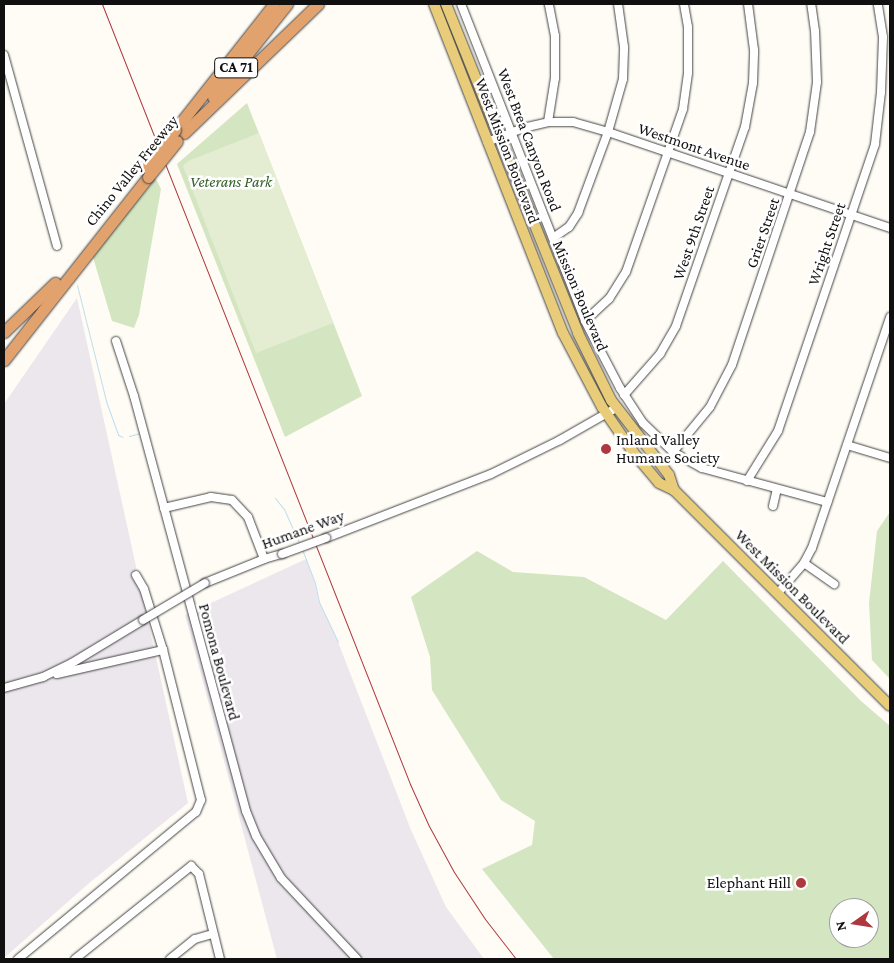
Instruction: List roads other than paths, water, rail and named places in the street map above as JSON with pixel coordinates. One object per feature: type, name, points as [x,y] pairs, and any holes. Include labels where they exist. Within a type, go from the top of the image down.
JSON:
[{"type":"highway","points":[[243,41],[266,4]]},
{"type":"highway","name":"Chino Valley Freeway","points":[[179,135],[243,41],[274,4]]},
{"type":"highway","name":"Chino Valley Freeway","points":[[4,349],[147,172],[287,4]]},
{"type":"highway","points":[[179,135],[318,4]]},
{"type":"highway","points":[[4,332],[59,281]]},
{"type":"highway","name":"Chino Valley Freeway","points":[[4,362],[59,281]]},
{"type":"main road","name":"West Mission Boulevard","points":[[434,4],[542,283],[570,349],[607,414]]},
{"type":"main road","name":"Mission Boulevard","points":[[446,4],[578,334],[616,408],[669,475],[674,490]]},
{"type":"main road","points":[[542,283],[550,282],[558,299],[566,305]]},
{"type":"main road","points":[[607,414],[633,452],[659,483],[674,490]]},
{"type":"main road","name":"West Mission Boulevard","points":[[674,490],[890,706]]},
{"type":"street","name":"West Brea Canyon Road","points":[[461,4],[586,321],[624,395],[643,423],[673,452],[702,468],[827,502]]},
{"type":"street","points":[[548,122],[555,78],[555,36],[549,4]]},
{"type":"street","points":[[553,238],[569,227],[578,213],[608,132],[623,79],[624,47],[618,4]]},
{"type":"street","points":[[586,321],[609,299],[626,272],[683,109],[688,72],[688,27],[684,4]]},
{"type":"street","name":"West 9th Street","points":[[624,395],[660,354],[676,326],[745,127],[753,83],[754,50],[748,4]]},
{"type":"street","name":"Grier Street","points":[[673,452],[710,407],[732,365],[810,132],[817,82],[816,31],[812,4]]},
{"type":"street","name":"Wright Street","points":[[747,481],[778,431],[875,144],[881,92],[883,37],[878,4]]},
{"type":"street","points":[[4,55],[8,85],[57,246]]},
{"type":"street","name":"Westmont Avenue","points":[[488,142],[512,132],[548,122],[573,122],[608,132],[890,228]]},
{"type":"street","points":[[778,593],[804,563],[812,548],[890,317]]},
{"type":"street","name":"Pomona Boulevard","points":[[116,341],[134,396],[237,784],[253,828],[282,878],[357,959]]},
{"type":"street","points":[[882,342],[890,345]]},
{"type":"street","name":"Humane Way","points":[[4,688],[43,677],[72,663],[205,583],[491,474],[616,408]]},
{"type":"street","points":[[846,445],[890,458]]},
{"type":"street","points":[[773,506],[777,489]]},
{"type":"street","points":[[164,508],[212,497],[232,500],[248,517],[264,559]]},
{"type":"street","points":[[804,563],[834,584]]},
{"type":"street","points":[[18,959],[196,812],[201,800],[163,650],[144,589],[136,575]]},
{"type":"street","points":[[43,677],[163,650]]},
{"type":"street","points":[[75,959],[191,866],[199,874],[220,959]]},
{"type":"street","points":[[170,959],[195,939],[213,934]]},
{"type":"waterway","points":[[77,285],[107,404],[118,435],[123,437]]},
{"type":"waterway","points":[[129,436],[140,433]]},
{"type":"waterway","points":[[275,498],[284,509],[299,543]]},
{"type":"waterway","points":[[302,549],[315,583],[319,602],[338,642]]},
{"type":"railway","points":[[102,4],[410,784],[429,826],[454,872],[485,919],[516,959]]},
{"type":"place","name":"Inland Valley Humane Society","points":[[606,449]]},
{"type":"place","name":"Elephant Hill","points":[[801,883]]},
{"type":"park label","name":"Veterans Park","points":[[231,182]]}]
